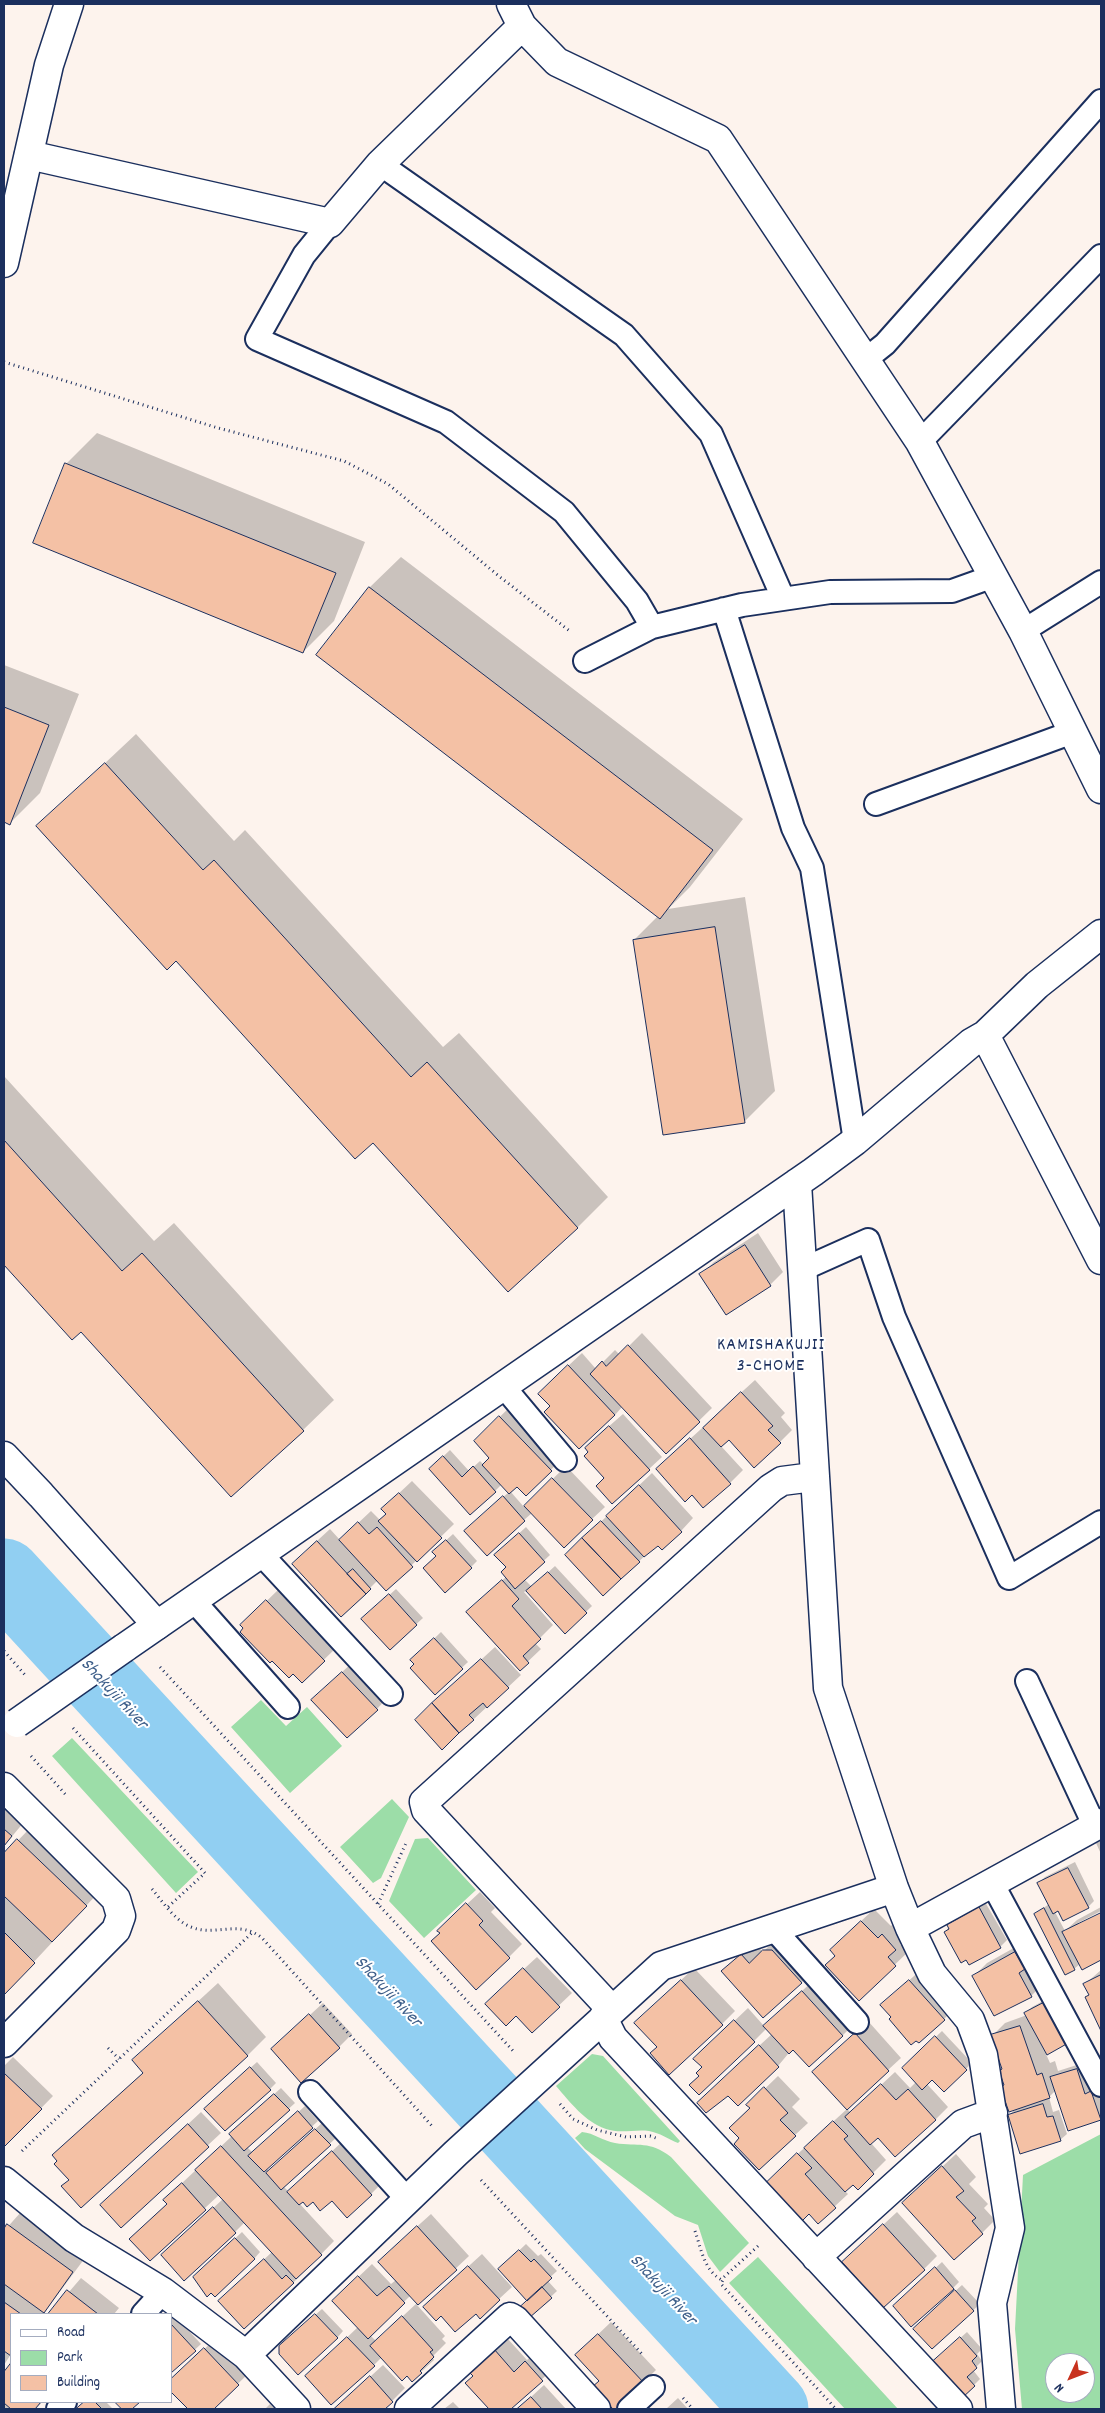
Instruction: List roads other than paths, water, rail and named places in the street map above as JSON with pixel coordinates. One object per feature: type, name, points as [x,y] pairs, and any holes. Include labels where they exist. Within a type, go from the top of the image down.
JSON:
[{"type":"street","points":[[4,263],[49,65],[69,4]]},
{"type":"street","points":[[29,155],[330,223],[380,164],[516,15],[558,62],[718,139],[920,442],[1023,631],[1101,789]]},
{"type":"street","points":[[9,1728],[504,1387],[855,1141],[971,1043],[985,1035],[1037,985],[1101,934]]},
{"type":"street","points":[[985,1035],[1101,1260]]},
{"type":"street","points":[[797,1183],[813,1477],[828,1688],[894,1888],[910,1928],[932,1974],[970,2020],[983,2055],[1010,2228],[992,2303],[1001,2409]]},
{"type":"street","points":[[4,1456],[157,1625]]},
{"type":"street","points":[[813,1477],[782,1481],[771,1488],[424,1802],[426,1810],[607,2014],[614,2038],[958,2409]]},
{"type":"street","points":[[4,1787],[116,1899],[121,1916],[116,1930],[4,2043]]},
{"type":"street","points":[[910,1928],[1098,1825]]},
{"type":"street","points":[[246,2356],[461,2149],[607,2014],[662,1966],[894,1888]]},
{"type":"street","points":[[816,2257],[963,2124],[993,2113]]},
{"type":"street","points":[[5,2184],[74,2238],[163,2292],[246,2356],[296,2409]]},
{"type":"street","points":[[409,2409],[510,2318],[515,2320],[596,2409]]},
{"type":"lane","points":[[865,360],[885,344],[1101,101]]},
{"type":"lane","points":[[380,164],[624,335],[711,434],[783,598]]},
{"type":"lane","points":[[330,223],[304,254],[257,339],[446,422],[564,512],[637,601],[652,627]]},
{"type":"lane","points":[[920,442],[1101,256]]},
{"type":"lane","points":[[592,657],[652,627],[724,609],[783,598],[830,592],[952,591],[994,576]]},
{"type":"lane","points":[[1023,631],[1101,582]]},
{"type":"lane","points":[[724,609],[792,828],[812,868],[855,1141]]},
{"type":"lane","points":[[876,804],[1073,732]]},
{"type":"lane","points":[[801,1270],[868,1240],[894,1317],[1009,1578],[1101,1522]]},
{"type":"lane","points":[[504,1387],[565,1460]]},
{"type":"lane","points":[[261,1554],[391,1694]]},
{"type":"lane","points":[[193,1600],[288,1707]]},
{"type":"lane","points":[[1027,1681],[1098,1825]]},
{"type":"lane","points":[[992,1883],[1101,2085]]},
{"type":"lane","points":[[772,1928],[857,2022]]},
{"type":"lane","points":[[310,2092],[408,2200]]},
{"type":"lane","points":[[144,2313],[163,2292]]},
{"type":"lane","points":[[629,2409],[653,2387]]},
{"type":"waterway","name":"Shakujii River","points":[[4,1576],[771,2409]]},
{"type":"district","name":"KAMISHAKUJII 3-CHOME","points":[[771,1357]]}]
